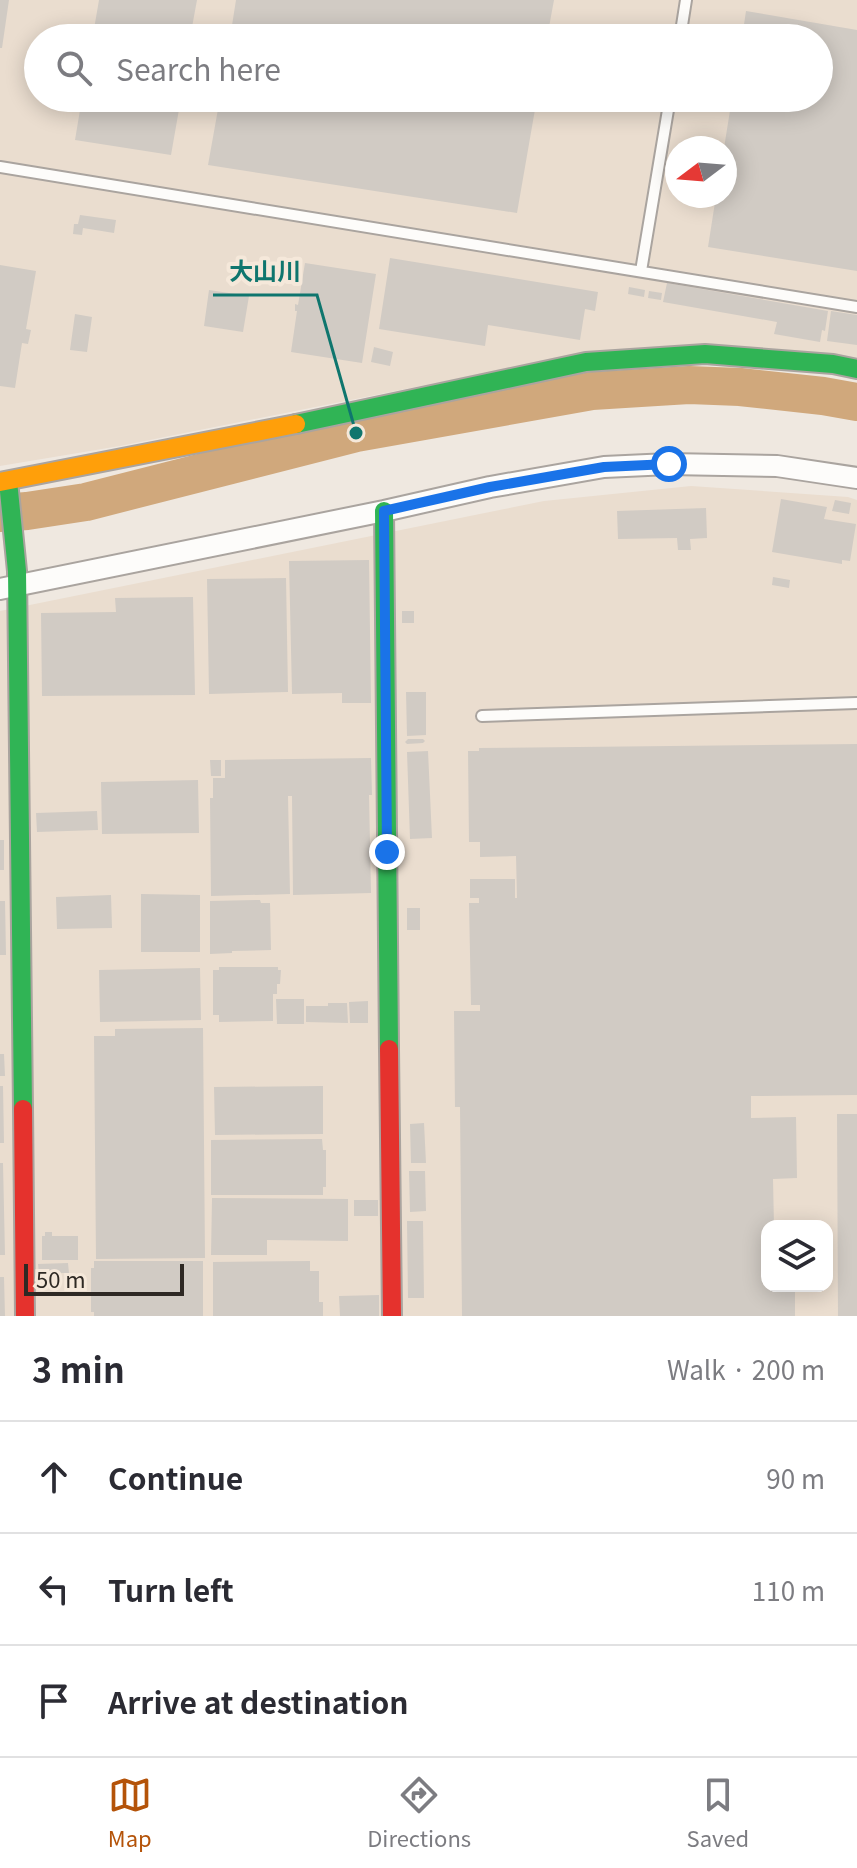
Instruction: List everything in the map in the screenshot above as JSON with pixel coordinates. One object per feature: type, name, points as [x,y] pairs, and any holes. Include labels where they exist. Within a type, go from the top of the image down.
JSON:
[{"type":"street","points":[[25,1316],[11,582],[5,485],[586,362],[705,354],[833,364],[857,369]]},
{"type":"street","points":[[11,582],[604,467],[669,464],[777,466],[857,478]]},
{"type":"street","points":[[384,511],[392,1316]]},
{"type":"lane","points":[[682,24],[686,0]]},
{"type":"lane","points":[[641,271],[668,112]]},
{"type":"lane","points":[[0,167],[857,307]]},
{"type":"lane","points":[[482,716],[857,703]]},
{"type":"shaded area","points":[[0,0],[857,0],[857,362],[556,359],[120,446],[0,466]]},
{"type":"shaded area","points":[[691,486],[857,500],[857,1316],[0,1316],[0,611],[544,501]]},
{"type":"building","points":[[0,0],[9,0],[2,48],[0,48]]},
{"type":"building","points":[[99,0],[197,0],[193,24],[95,24]]},
{"type":"building","points":[[236,0],[554,0],[550,24],[232,24]]},
{"type":"building","points":[[746,11],[822,24],[744,24]]},
{"type":"building","points":[[833,26],[857,30],[857,271],[708,247],[714,208],[737,208],[737,136],[726,136],[730,112],[833,112]]},
{"type":"building","points":[[80,112],[179,112],[171,155],[75,140]]},
{"type":"building","points":[[217,112],[535,112],[517,213],[208,165]]},
{"type":"building","points":[[80,215],[116,220],[114,233],[83,228],[82,235],[73,234],[74,224],[78,224]]},
{"type":"building","points":[[390,258],[598,292],[595,311],[585,309],[580,340],[488,325],[485,346],[379,329]]},
{"type":"building","points":[[305,263],[376,274],[362,363],[291,352],[297,311],[295,304],[298,305]]},
{"type":"building","points":[[0,265],[36,271],[26,329],[31,330],[28,344],[22,343],[15,388],[0,386]]},
{"type":"building","points":[[667,283],[828,311],[825,331],[822,330],[820,342],[774,334],[777,322],[663,302]]},
{"type":"building","points":[[629,287],[645,290],[644,297],[628,294]]},
{"type":"building","points":[[209,290],[249,296],[243,332],[204,326]]},
{"type":"building","points":[[649,291],[662,293],[661,300],[648,298]]},
{"type":"building","points":[[831,311],[857,315],[857,345],[827,341]]},
{"type":"building","points":[[75,314],[92,317],[87,352],[70,350]]},
{"type":"building","points":[[374,347],[393,352],[390,366],[371,362]]},
{"type":"building","points":[[781,499],[827,507],[824,519],[856,524],[850,561],[842,560],[842,564],[772,552]]},
{"type":"building","points":[[835,500],[851,503],[849,514],[832,511]]},
{"type":"building","points":[[706,508],[707,538],[690,539],[691,550],[678,550],[677,538],[618,539],[617,511]]},
{"type":"building","points":[[369,560],[371,703],[342,703],[342,693],[292,694],[289,561]]},
{"type":"building","points":[[773,577],[790,580],[789,588],[772,585]]},
{"type":"building","points":[[286,578],[288,692],[209,694],[207,579]]},
{"type":"building","points":[[193,597],[195,695],[42,696],[41,613],[116,612],[115,598]]},
{"type":"building","points":[[402,611],[414,611],[414,623],[402,623]]},
{"type":"building","points":[[406,692],[426,692],[426,735],[407,736]]},
{"type":"building","points":[[408,739],[423,739],[425,741],[407,744]]},
{"type":"building","points":[[857,744],[857,1095],[751,1096],[751,1118],[796,1117],[797,1178],[773,1179],[774,1220],[761,1220],[761,1292],[795,1292],[795,1316],[462,1316],[460,1107],[455,1107],[454,1011],[480,1011],[480,1005],[471,1005],[469,903],[479,903],[479,898],[470,898],[470,879],[515,879],[517,898],[516,856],[480,857],[480,842],[469,842],[468,751],[479,751],[479,748]]},
{"type":"building","points":[[428,751],[432,838],[410,839],[407,752]]},
{"type":"building","points":[[371,758],[371,893],[293,895],[292,796],[288,796],[290,894],[211,896],[210,798],[213,798],[213,778],[225,778],[225,760]]},
{"type":"building","points":[[210,760],[221,760],[221,776],[211,776]]},
{"type":"building","points":[[198,780],[199,833],[102,834],[101,782]]},
{"type":"building","points":[[97,811],[98,830],[37,832],[36,813]]},
{"type":"building","points":[[0,840],[4,840],[4,870],[0,870]]},
{"type":"building","points":[[141,894],[200,895],[200,952],[141,952]]},
{"type":"building","points":[[111,895],[112,928],[57,929],[56,897]]},
{"type":"building","points":[[260,900],[261,903],[270,903],[271,950],[210,954],[210,901]]},
{"type":"building","points":[[0,901],[5,901],[6,955],[0,955]]},
{"type":"building","points":[[407,908],[420,908],[420,930],[407,930]]},
{"type":"building","points":[[219,967],[278,967],[281,970],[277,994],[273,994],[273,1021],[219,1022],[219,1015],[213,1015],[213,970],[219,970]]},
{"type":"building","points":[[200,968],[201,1020],[100,1022],[99,970]]},
{"type":"building","points":[[276,999],[304,999],[304,1024],[277,1024]]},
{"type":"building","points":[[368,1001],[368,1023],[350,1023],[349,1002]]},
{"type":"building","points":[[328,1003],[347,1003],[348,1023],[306,1022],[306,1006],[328,1006]]},
{"type":"building","points":[[203,1028],[205,1258],[96,1259],[94,1036],[115,1036],[115,1029]]},
{"type":"building","points":[[0,1054],[4,1054],[5,1076],[0,1076]]},
{"type":"building","points":[[0,1086],[3,1086],[4,1143],[0,1143]]},
{"type":"building","points":[[323,1086],[323,1134],[215,1135],[214,1087]]},
{"type":"building","points":[[837,1114],[857,1114],[857,1316],[838,1316]]},
{"type":"building","points":[[424,1123],[426,1163],[411,1163],[410,1124]]},
{"type":"building","points":[[322,1139],[323,1150],[326,1150],[326,1187],[323,1187],[323,1195],[211,1195],[211,1140]]},
{"type":"building","points":[[0,1163],[3,1163],[5,1255],[0,1255]]},
{"type":"building","points":[[409,1171],[425,1171],[426,1211],[410,1212]]},
{"type":"building","points":[[212,1198],[348,1199],[348,1241],[267,1240],[267,1255],[211,1255]]},
{"type":"building","points":[[354,1200],[378,1200],[378,1216],[354,1216]]},
{"type":"building","points":[[407,1221],[423,1221],[424,1298],[408,1298]]},
{"type":"building","points":[[45,1232],[52,1232],[52,1236],[78,1236],[78,1260],[42,1260],[42,1236]]},
{"type":"building","points":[[94,1261],[203,1261],[203,1316],[94,1316],[91,1312],[91,1268],[94,1268]]},
{"type":"building","points":[[310,1261],[310,1271],[319,1271],[319,1302],[323,1302],[323,1316],[213,1316],[213,1262]]},
{"type":"building","points":[[68,1263],[69,1273],[39,1273],[38,1264]]},
{"type":"building","points":[[0,1277],[4,1277],[5,1316],[0,1316]]},
{"type":"building","points":[[379,1295],[379,1316],[340,1316],[339,1296]]},
{"type":"waterway","points":[[0,513],[86,502],[356,433],[592,391],[689,385],[740,387],[857,402]]},
{"type":"traffic: fast","points":[[296,424],[586,362],[705,354],[833,364],[857,369]]},
{"type":"traffic: fast","points":[[8,481],[17,571],[23,1109]]},
{"type":"traffic: fast","points":[[384,511],[389,1049]]},
{"type":"traffic: slow","points":[[0,482],[296,424]]},
{"type":"traffic: jam","points":[[389,1049],[392,1316]]},
{"type":"traffic: jam","points":[[23,1109],[25,1316]]},
{"type":"place","name":"大山川","points":[[356,433]]},
{"type":"route","points":[[387,852],[384,511],[490,487],[604,467],[669,464]]}]
